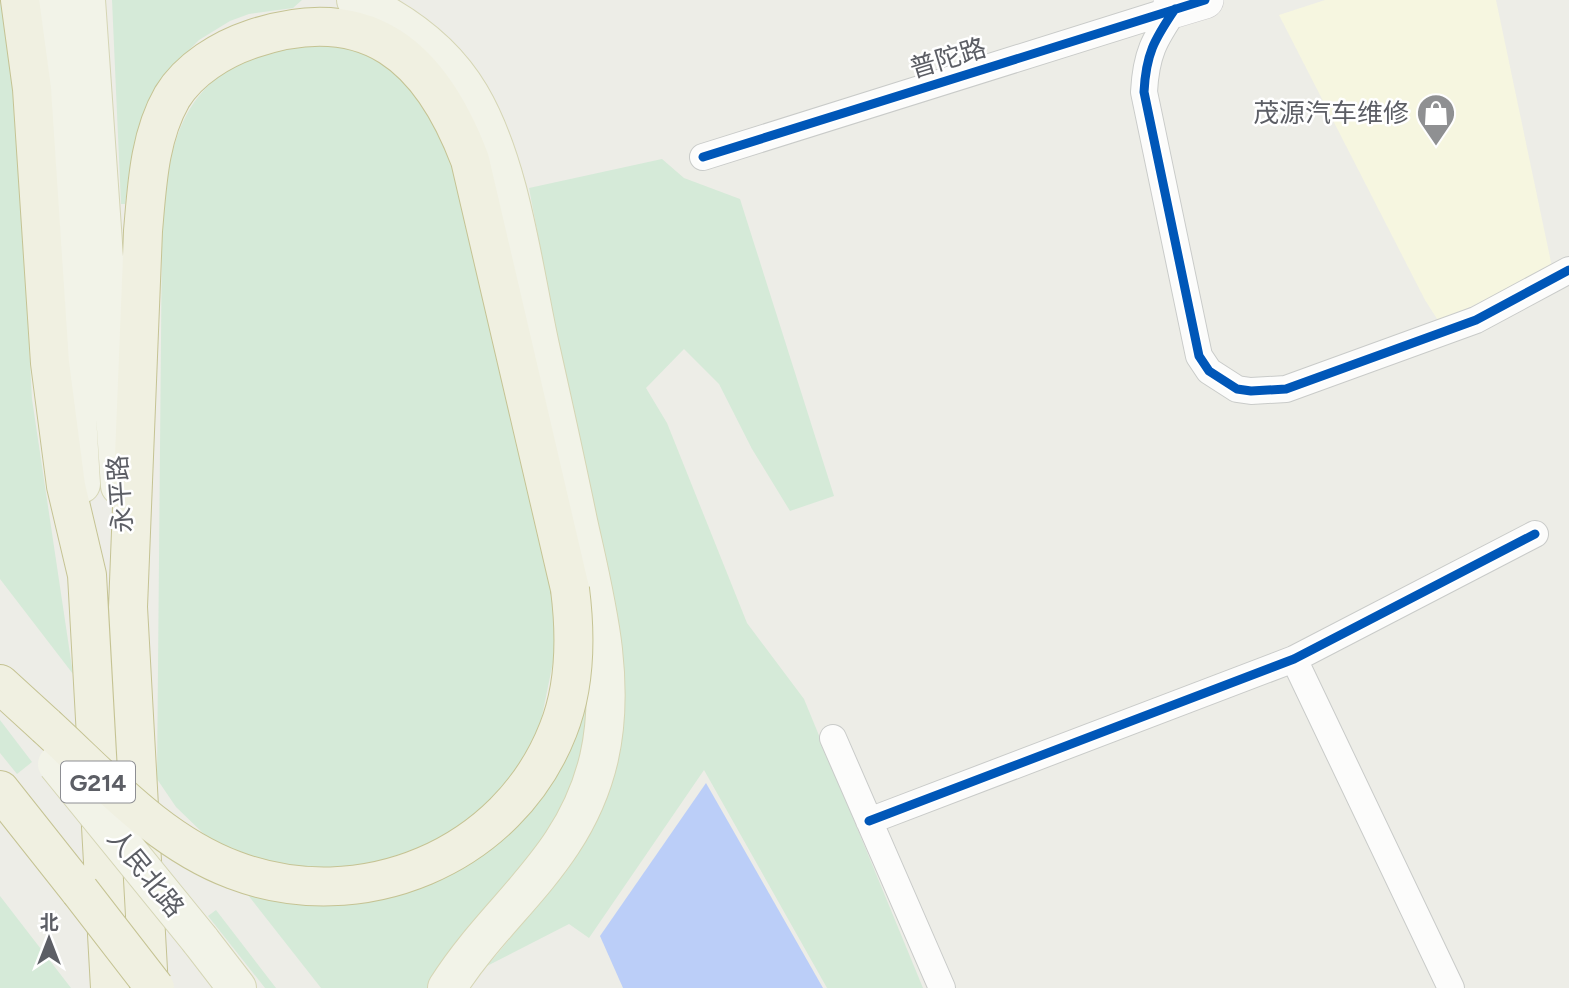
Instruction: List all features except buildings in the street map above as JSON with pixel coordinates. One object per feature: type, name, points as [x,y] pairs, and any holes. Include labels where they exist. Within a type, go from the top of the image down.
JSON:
[{"type":"highway","points":[[20,0],[32,89],[50,363],[66,486],[87,575]]},
{"type":"highway","points":[[0,684],[160,830],[221,866],[259,879],[304,887],[354,886],[390,879],[426,867],[475,838],[504,813],[535,774],[559,729],[570,687],[574,640],[570,589],[480,200],[457,127],[426,76],[389,44],[348,29],[306,26],[246,41],[213,59],[177,91],[160,124],[149,170],[143,231],[128,607]]},
{"type":"highway","name":"永平路","points":[[87,575],[110,988]]},
{"type":"highway","name":"永平路","points":[[128,607],[149,988]]},
{"type":"highway","points":[[0,790],[155,988]]},
{"type":"highway","points":[[0,831],[73,884]]},
{"type":"main road","name":"永平路","points":[[53,0],[87,575]]},
{"type":"main road","name":"永平路","points":[[86,0],[128,607]]},
{"type":"main road","points":[[356,0],[403,26],[442,59],[471,96],[491,138],[509,201],[592,581],[604,662],[605,705],[601,744],[594,774],[576,818],[538,877],[447,988]]},
{"type":"main road","name":"人民北路","points":[[0,694],[237,988]]},
{"type":"street","name":"普陀路","points":[[703,157],[1184,3]]},
{"type":"street","points":[[1184,3],[1154,40],[1146,60],[1144,92],[1199,356],[1209,371],[1221,381],[1237,389],[1251,391],[1286,388],[1476,320],[1569,270]]},
{"type":"street","points":[[869,821],[1294,659],[1535,534]]},
{"type":"street","points":[[1294,659],[1451,988]]},
{"type":"street","points":[[833,738],[942,988]]},
{"type":"shaded area","points":[[0,0],[6,0],[13,41],[32,399],[73,674],[0,579]]},
{"type":"shaded area","points":[[112,0],[302,0],[293,8],[249,14],[230,21],[199,40],[175,64],[131,161],[125,204],[121,204]]},
{"type":"shaded area","name":"茂源汽车维修","points":[[1325,0],[1496,0],[1552,267],[1439,322],[1425,300],[1279,15]]},
{"type":"shaded area","points":[[292,42],[343,44],[391,65],[449,140],[550,558],[556,620],[554,657],[540,726],[499,801],[442,846],[356,872],[262,866],[206,836],[176,807],[157,779],[162,230],[171,158],[186,116],[198,97],[214,80],[243,60]]},
{"type":"shaded area","points":[[662,159],[684,178],[740,199],[834,496],[790,511],[752,449],[719,384],[684,349],[646,388],[667,423],[747,623],[804,699],[923,988],[827,988],[704,770],[589,938],[569,924],[487,966],[568,869],[597,818],[585,486],[529,188]]},
{"type":"shaded area","points":[[585,693],[592,694],[581,764],[555,824],[428,988],[321,988],[248,895],[289,903],[331,905],[374,899],[416,888]]},
{"type":"shaded area","points":[[0,720],[32,762],[17,774],[0,753]]},
{"type":"shaded area","points":[[0,896],[71,988],[0,988]]},
{"type":"shaded area","points":[[216,910],[276,988],[265,988],[208,916]]},
{"type":"water","points":[[706,783],[823,988],[623,988],[600,936]]},
{"type":"cycle path","points":[[703,157],[1205,0]]},
{"type":"cycle path","points":[[1175,9],[1152,48],[1144,92],[1199,356],[1209,371],[1237,389],[1286,389],[1476,320],[1569,270]]},
{"type":"cycle path","points":[[869,821],[1294,659],[1535,534]]},
{"type":"place","name":"茂源汽车维修","points":[[1436,147]]}]
